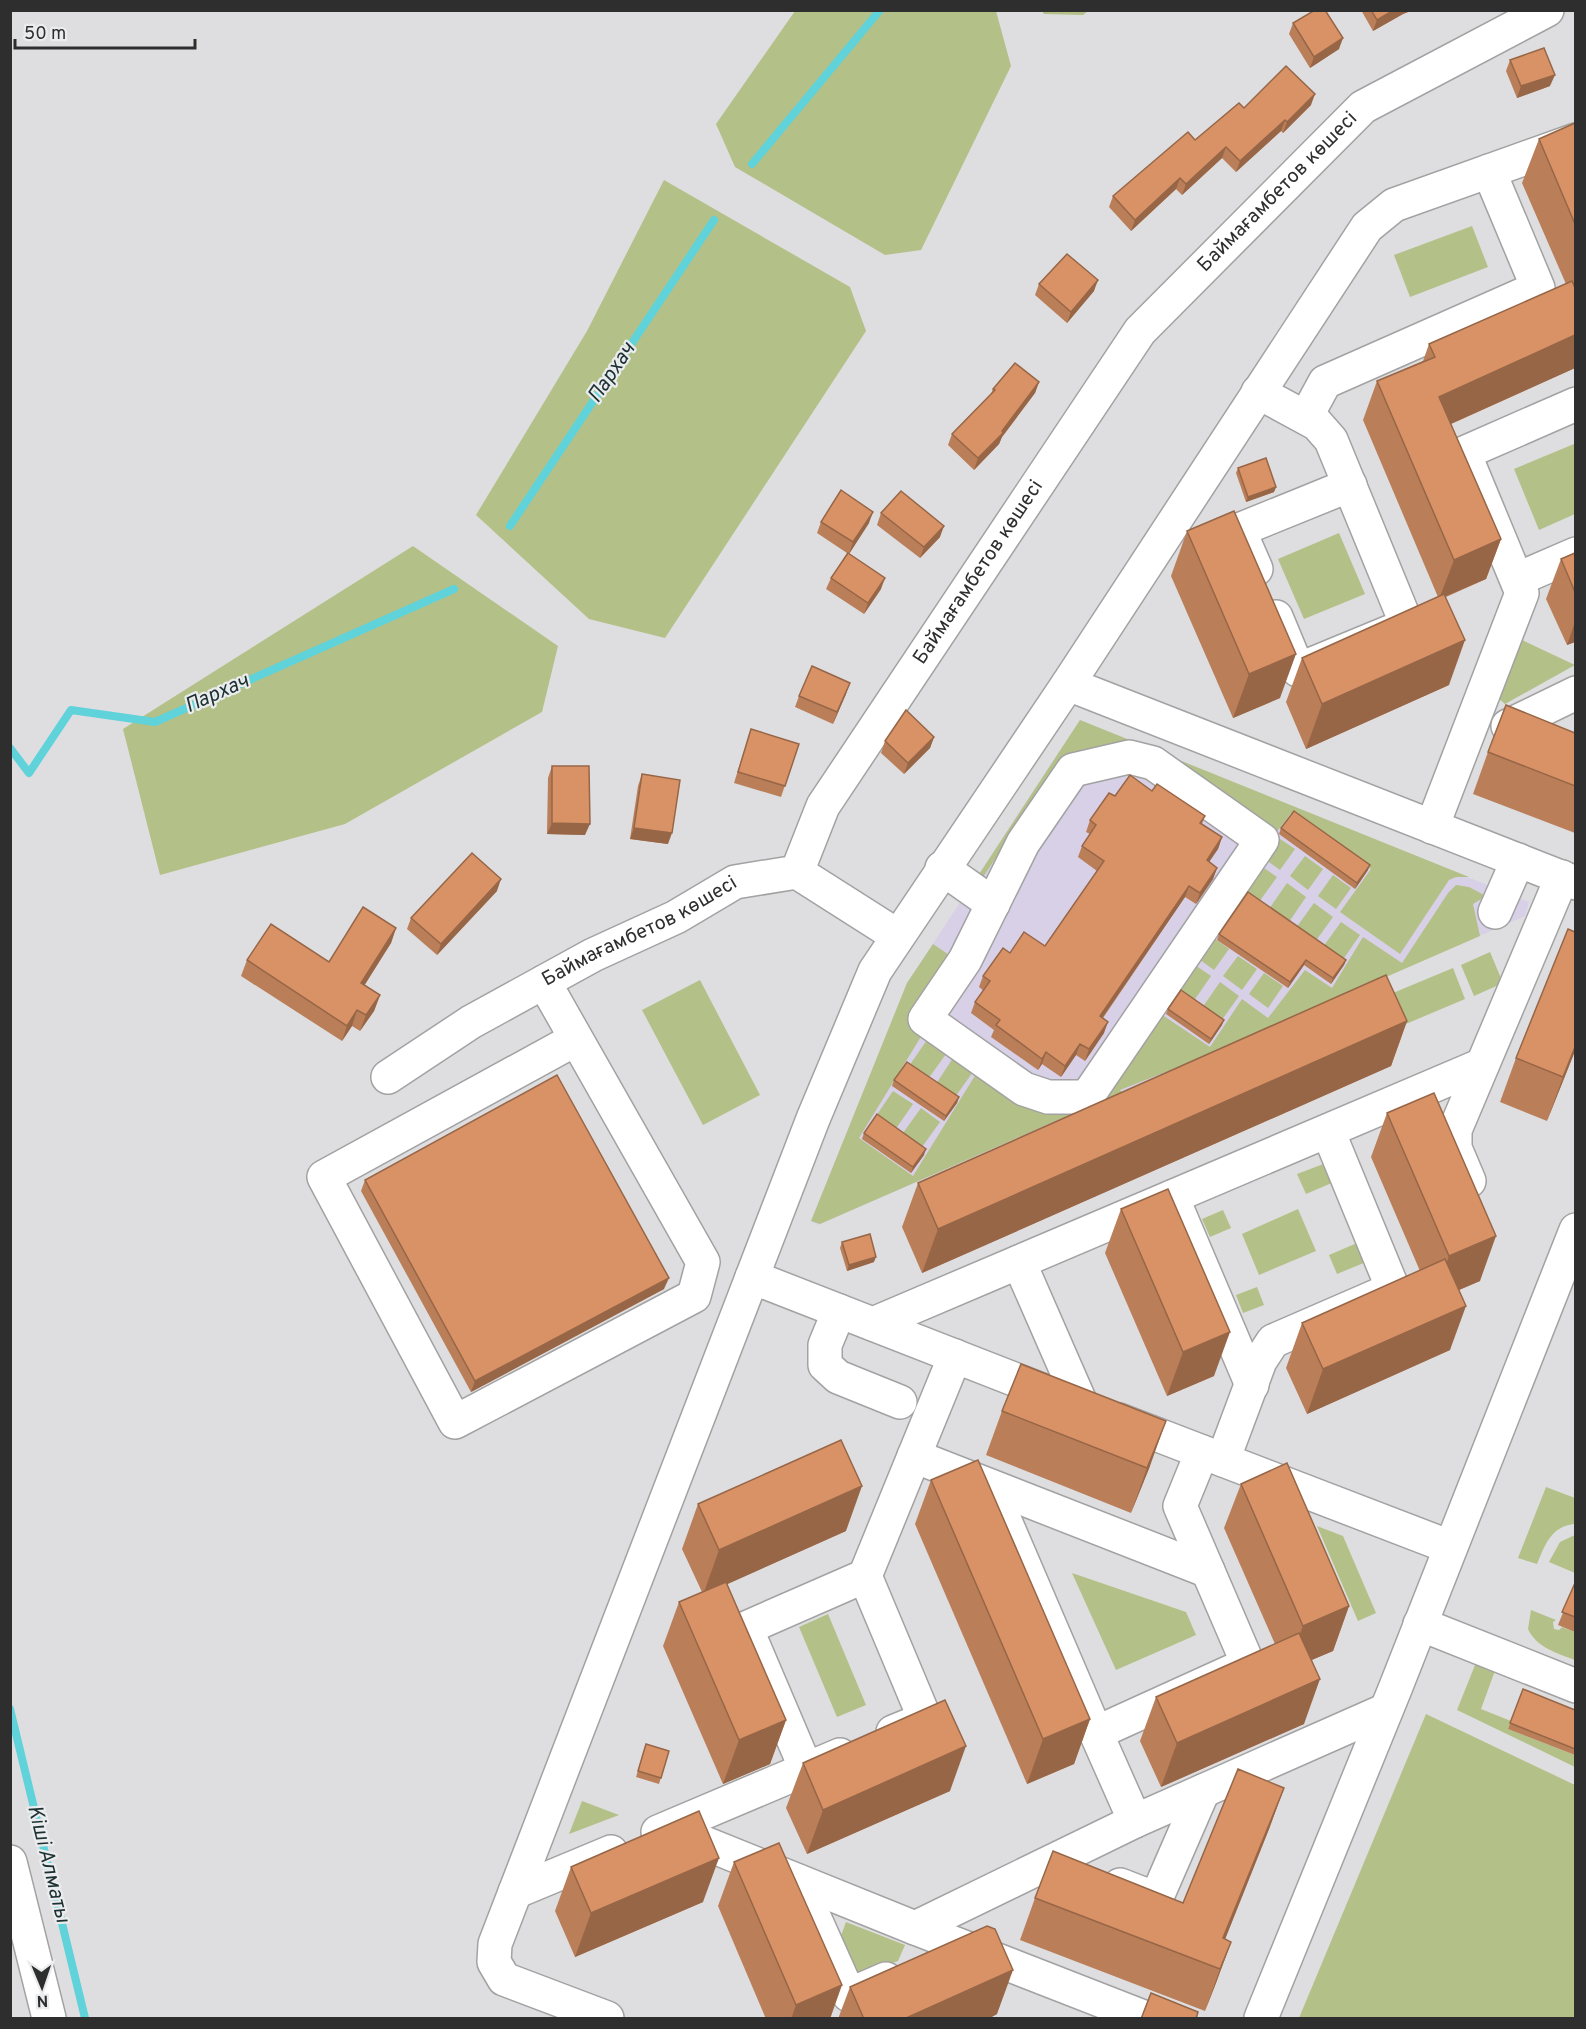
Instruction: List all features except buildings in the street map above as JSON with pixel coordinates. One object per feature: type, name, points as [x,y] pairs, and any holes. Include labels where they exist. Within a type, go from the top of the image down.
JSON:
[{"type":"street","name":"Баймағамбетов көшесі","points":[[388,1077],[471,1022],[593,955],[676,917],[735,882],[798,872],[823,806],[1140,331],[1363,107],[1547,10]]},
{"type":"street","points":[[607,2019],[512,1984],[497,1971],[493,1953],[495,1944],[864,993],[896,935],[1068,684],[1359,238],[1380,214],[1394,205],[1575,140]]},
{"type":"street","points":[[1306,417],[1325,382],[1538,288],[1489,171]]},
{"type":"street","points":[[1258,392],[1306,417],[1326,432],[1350,485],[1407,625],[1298,670],[1239,530],[1350,485]]},
{"type":"street","points":[[1432,827],[1521,601],[1522,593],[1464,453],[1575,404]]},
{"type":"street","points":[[1518,579],[1575,554]]},
{"type":"street","points":[[1068,684],[1569,880],[1482,1065],[1453,1140],[1480,1207]]},
{"type":"street","points":[[1508,726],[1575,693]]},
{"type":"street","points":[[1476,714],[1544,740]]},
{"type":"street","points":[[1137,757],[1153,763],[1262,840],[1087,1097],[1048,1097],[1033,1094],[925,1019],[965,960],[993,904],[1023,843],[1072,770],[1121,758],[1137,757]]},
{"type":"street","points":[[1496,912],[1518,860]]},
{"type":"street","points":[[942,868],[993,904]]},
{"type":"street","points":[[798,872],[896,935]]},
{"type":"street","points":[[544,982],[703,1262],[694,1296],[455,1422],[324,1177],[576,1039]]},
{"type":"street","points":[[873,1324],[1482,1065]]},
{"type":"street","points":[[1160,1552],[1180,1506],[1213,1456],[1251,1385],[1265,1349],[1273,1341],[1393,1289],[1328,1131]]},
{"type":"street","points":[[1172,1197],[1251,1385]]},
{"type":"street","points":[[1262,2019],[1575,1230]]},
{"type":"street","points":[[1019,1262],[1082,1406]]},
{"type":"street","points":[[752,1277],[1450,1547]]},
{"type":"street","points":[[694,1296],[738,1315]]},
{"type":"street","points":[[838,1311],[825,1345],[825,1365],[838,1377],[900,1402]]},
{"type":"street","points":[[806,1769],[746,1628],[865,1576],[955,1356]]},
{"type":"street","points":[[914,1456],[1208,1571]]},
{"type":"street","points":[[990,1486],[1135,1821]]},
{"type":"street","points":[[1096,1733],[1248,1664],[1180,1506]]},
{"type":"street","points":[[515,1892],[925,1719],[865,1576]]},
{"type":"street","points":[[1420,1624],[1575,1686]]},
{"type":"street","points":[[915,1928],[1135,1821],[1386,1710]]},
{"type":"street","points":[[1057,1858],[1156,1899],[1203,1791]]},
{"type":"street","points":[[666,1828],[962,1947],[1110,2012],[1146,2019]]},
{"type":"street","points":[[10,1862],[49,2019]]},
{"type":"street","points":[[798,1881],[849,1995],[962,1947]]},
{"type":"shaded area","points":[[1080,720],[1529,902],[1525,916],[818,1225],[811,1221],[907,983]]},
{"type":"green space","points":[[795,11],[996,11],[1011,66],[921,250],[885,255],[735,167],[716,124]]},
{"type":"green space","points":[[1042,11],[1088,11],[1083,15],[1044,14]]},
{"type":"green space","points":[[664,180],[850,287],[866,331],[665,638],[589,619],[476,515],[587,331]]},
{"type":"green space","points":[[1472,226],[1488,267],[1410,297],[1394,255]]},
{"type":"green space","points":[[1574,444],[1575,514],[1539,530],[1514,469]]},
{"type":"green space","points":[[1339,533],[1365,594],[1304,619],[1278,559]]},
{"type":"green space","name":"Пархач","points":[[413,546],[558,646],[542,712],[345,824],[160,875],[123,729]]},
{"type":"green space","points":[[1520,639],[1575,665],[1505,704],[1499,699]]},
{"type":"green space","points":[[1080,720],[1469,877],[1456,877],[1449,880],[1400,954],[1340,912],[1371,869],[1291,813],[1273,837],[1155,754],[1072,767],[1059,761],[978,885],[974,882]]},
{"type":"green space","points":[[1277,837],[1295,849],[1280,870],[1262,857]]},
{"type":"green space","points":[[1305,856],[1323,869],[1308,890],[1290,876]]},
{"type":"green space","points":[[1258,864],[1277,877],[1259,902],[1240,889]]},
{"type":"green space","points":[[1333,875],[1351,888],[1336,909],[1318,896]]},
{"type":"green space","points":[[1287,883],[1306,897],[1289,922],[1269,909]]},
{"type":"green space","points":[[1456,885],[1469,887],[1486,896],[1473,904],[1480,936],[1191,1062],[1120,1090],[1122,1092],[820,1224],[811,1221],[907,983],[933,944],[955,959],[909,1026],[922,1035],[859,1138],[913,1176],[976,1074],[1021,1106],[1032,1108],[1092,1102],[1158,1012],[1210,1047],[1242,999],[1268,1018],[1305,970],[1332,988],[1363,937],[1402,963],[1448,893]]},
{"type":"green space","points":[[1314,903],[1333,917],[1315,942],[1296,928]]},
{"type":"green space","points":[[1341,922],[1360,935],[1342,961],[1323,947]]},
{"type":"green space","points":[[1211,936],[1229,949],[1214,970],[1196,957]]},
{"type":"green space","points":[[1490,952],[1503,983],[1474,996],[1461,965]]},
{"type":"green space","points":[[1238,956],[1257,969],[1242,990],[1223,976]]},
{"type":"green space","points":[[1192,963],[1211,976],[1193,1002],[1174,988]]},
{"type":"green space","points":[[1453,968],[1465,999],[1394,1029],[1381,998]]},
{"type":"green space","points":[[1264,973],[1283,986],[1268,1008],[1249,994]]},
{"type":"green space","points":[[700,980],[760,1095],[703,1125],[642,1010]]},
{"type":"green space","points":[[1220,982],[1239,996],[1221,1021],[1202,1008]]},
{"type":"green space","points":[[927,1040],[946,1054],[928,1079],[909,1066]]},
{"type":"green space","points":[[953,1058],[973,1072],[955,1097],[936,1084]]},
{"type":"green space","points":[[893,1091],[913,1104],[895,1130],[876,1116]]},
{"type":"green space","points":[[921,1108],[940,1122],[922,1147],[903,1133]]},
{"type":"green space","points":[[1326,1163],[1334,1182],[1306,1194],[1297,1174]]},
{"type":"green space","points":[[1298,1209],[1316,1251],[1259,1275],[1242,1234]]},
{"type":"green space","points":[[1223,1210],[1231,1228],[1210,1237],[1202,1219]]},
{"type":"green space","points":[[1357,1243],[1366,1262],[1337,1274],[1329,1255]]},
{"type":"green space","points":[[1257,1287],[1264,1305],[1243,1313],[1236,1295]]},
{"type":"green space","points":[[1546,1487],[1575,1498],[1575,1524],[1560,1528],[1550,1538],[1537,1564],[1518,1558]]},
{"type":"green space","points":[[1317,1526],[1343,1536],[1376,1613],[1358,1621]]},
{"type":"green space","points":[[1576,1535],[1575,1573],[1549,1562],[1560,1542]]},
{"type":"green space","points":[[1072,1573],[1186,1612],[1196,1635],[1116,1670]]},
{"type":"green space","points":[[1531,1610],[1556,1620],[1553,1622],[1554,1629],[1559,1630],[1562,1627],[1575,1632],[1575,1660],[1548,1649],[1532,1636],[1528,1629]]},
{"type":"green space","points":[[828,1614],[866,1705],[837,1717],[799,1627]]},
{"type":"green space","points":[[1479,1655],[1496,1668],[1481,1709],[1511,1721],[1508,1729],[1575,1755],[1575,1767],[1457,1710]]},
{"type":"green space","points":[[1426,1714],[1575,1785],[1575,2018],[1299,2018]]},
{"type":"green space","points":[[582,1801],[619,1815],[569,1834]]},
{"type":"green space","points":[[846,1922],[905,1945],[898,1961],[856,1976],[839,1941]]},
{"type":"waterway","name":"Пархач","points":[[752,164],[880,10]]},
{"type":"waterway","name":"Пархач","points":[[510,526],[714,220]]},
{"type":"waterway","name":"Пархач","points":[[10,748],[29,773],[71,710],[155,722],[454,589]]},
{"type":"waterway","name":"Кіші Алматы","points":[[10,1709],[85,2018]]}]
